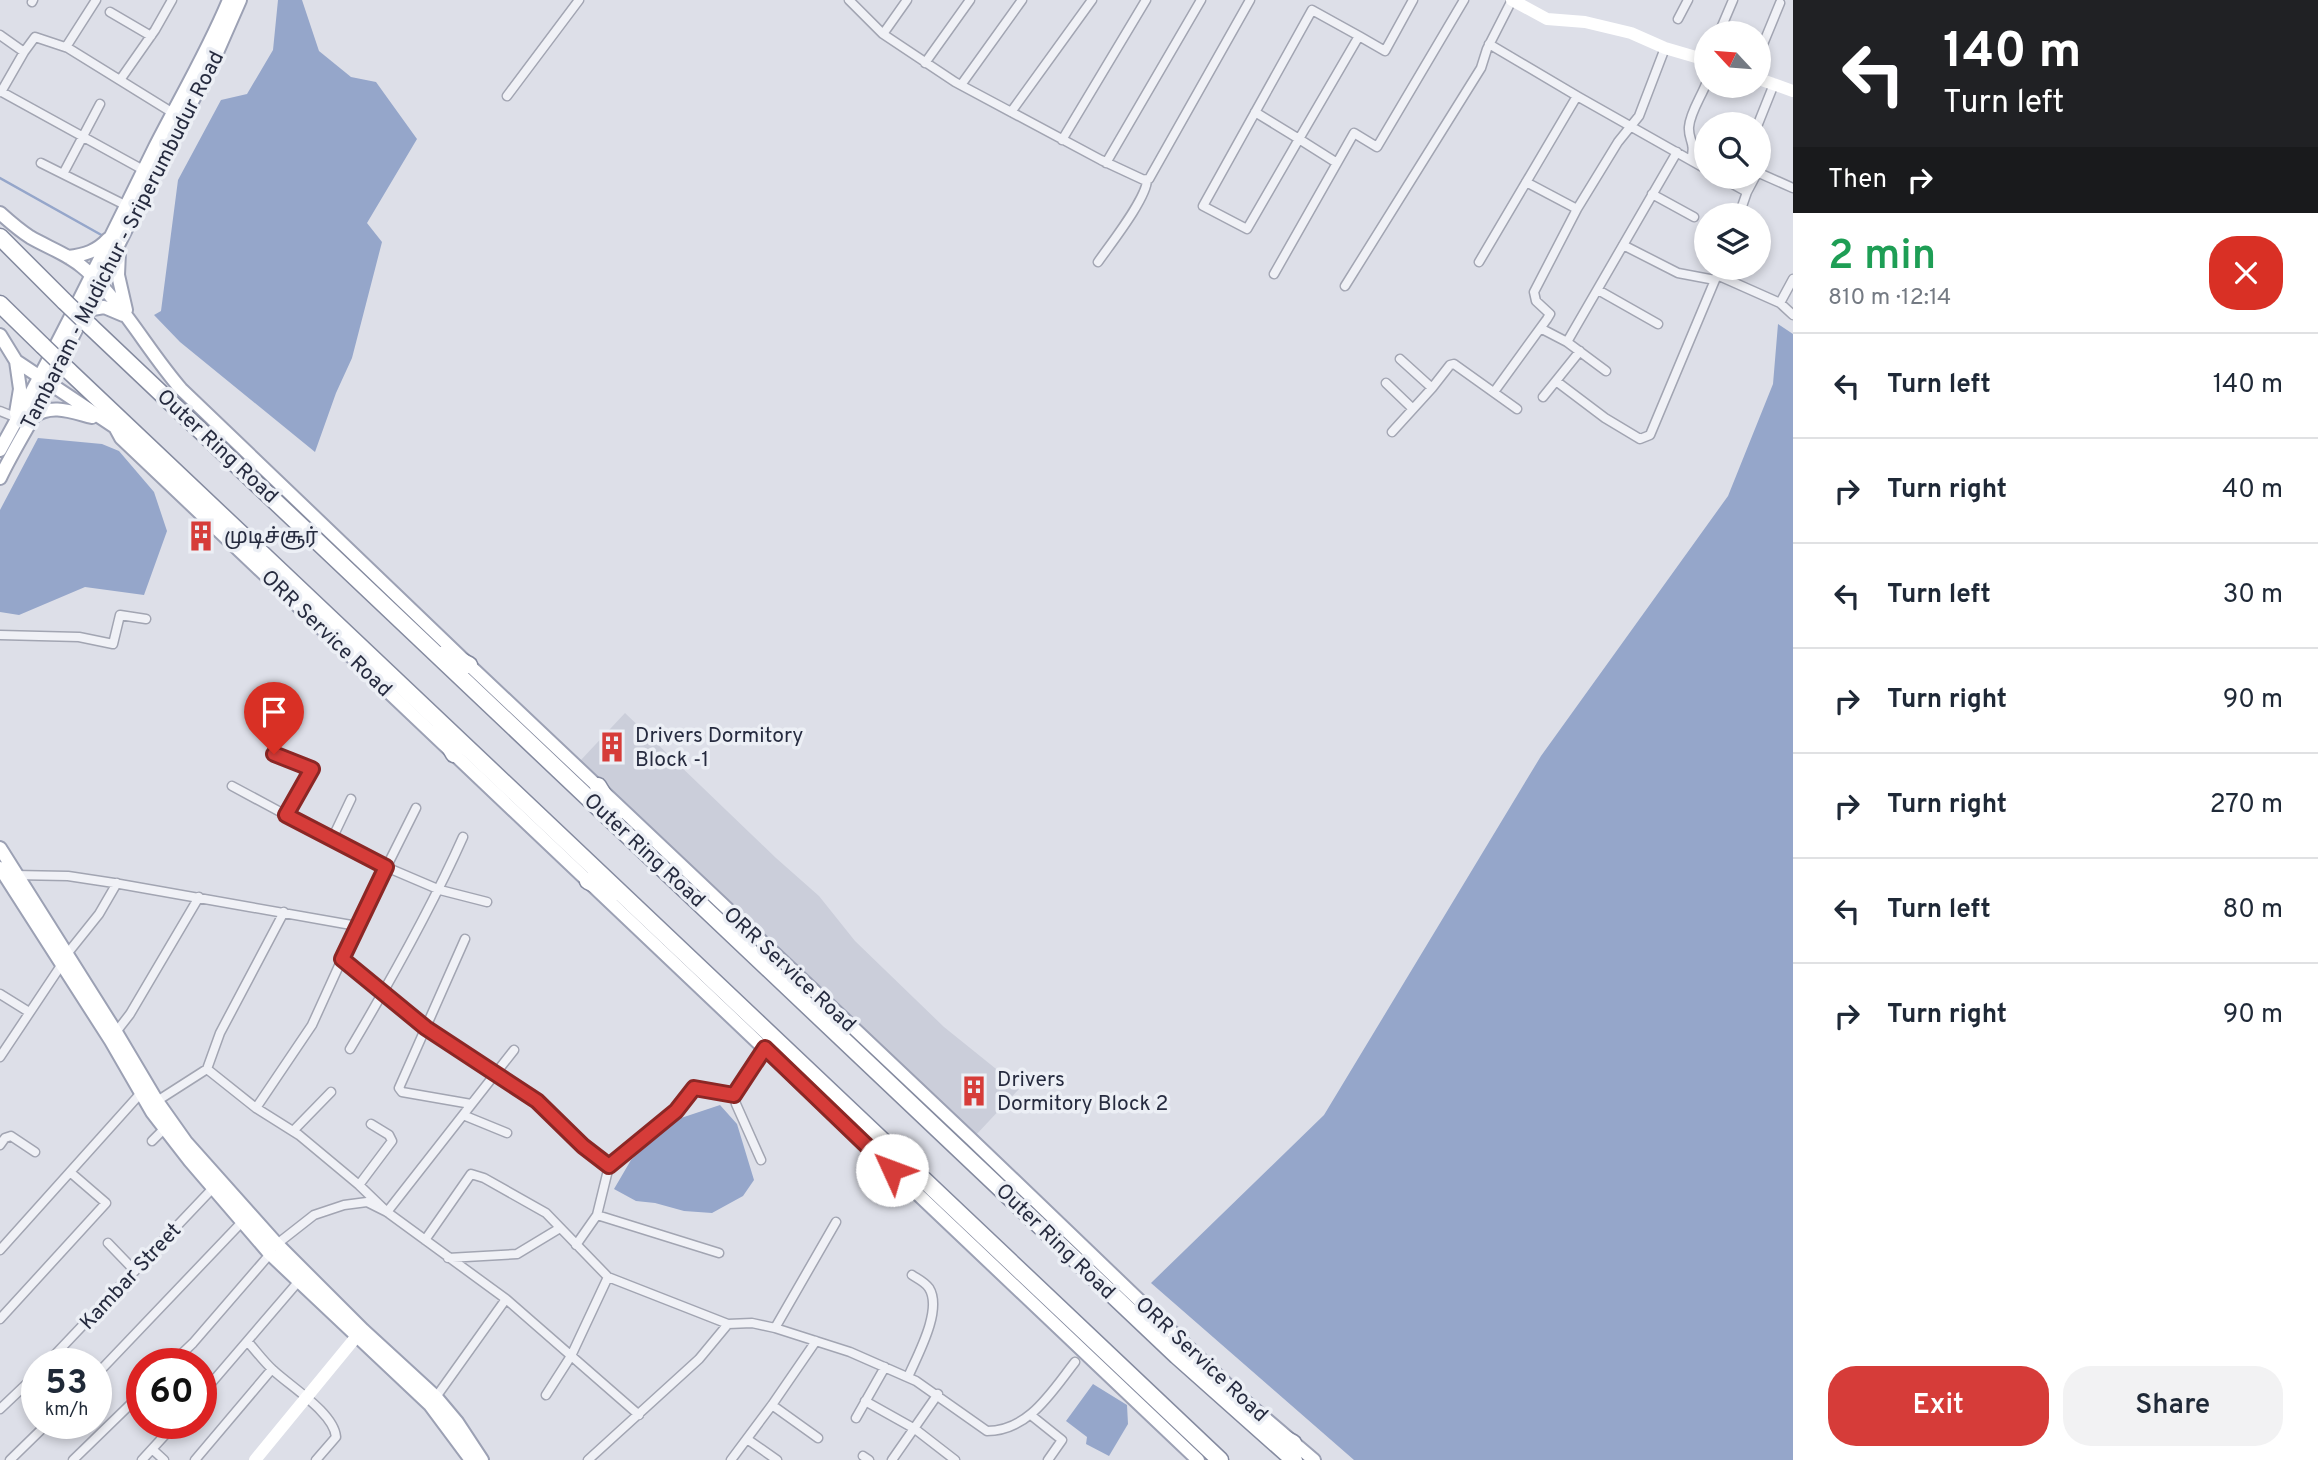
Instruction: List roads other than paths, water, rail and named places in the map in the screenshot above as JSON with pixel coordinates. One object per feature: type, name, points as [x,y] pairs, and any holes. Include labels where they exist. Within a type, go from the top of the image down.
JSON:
[{"type":"highway","name":"Outer Ring Road","points":[[0,237],[65,302],[88,318],[1177,1356],[1294,1460]]},
{"type":"highway","points":[[0,304],[1220,1460]]},
{"type":"highway","points":[[423,639],[469,666]]},
{"type":"highway","points":[[431,713],[454,754]]},
{"type":"highway","points":[[598,786],[628,833]]},
{"type":"highway","points":[[588,881],[631,902]]},
{"type":"highway","points":[[1247,1420],[1293,1443]]},
{"type":"main road","name":"Tambaram - Mudichur - Sriperumbudur Road","points":[[3,445],[96,280],[148,173],[173,113],[229,0]]},
{"type":"main road","name":"Tambaram - Mudichur - Sriperumbudur Road","points":[[119,234],[127,206],[211,66],[240,0]]},
{"type":"main road","points":[[1512,0],[1546,19],[1585,22],[1631,33],[1665,48],[1694,56]]},
{"type":"main road","points":[[1771,83],[1793,90]]},
{"type":"main road","name":"ORR Service Road","points":[[0,213],[30,237],[68,257],[96,280],[130,320],[181,389],[1240,1397],[1314,1460]]},
{"type":"main road","points":[[68,257],[97,249],[119,234]]},
{"type":"main road","points":[[119,234],[118,275],[130,320]]},
{"type":"main road","name":"Tambaram - Mudichur - Sriperumbudur Road","points":[[0,478],[53,384],[64,354],[88,318],[96,280]]},
{"type":"main road","points":[[88,318],[94,308],[112,309],[130,320]]},
{"type":"main road","name":"ORR Service Road","points":[[0,335],[16,361],[114,427],[121,438],[1198,1460]]},
{"type":"main road","points":[[3,445],[15,417],[20,388],[16,361]]},
{"type":"main road","points":[[32,418],[44,410],[59,409],[103,419]]},
{"type":"main road","points":[[0,848],[7,874],[116,1032],[157,1101],[195,1152],[298,1282],[430,1405],[471,1460]]},
{"type":"main road","points":[[64,959],[140,1094],[164,1129],[241,1223],[274,1249],[436,1396],[482,1460]]},
{"type":"main road","points":[[255,1460],[356,1337]]},
{"type":"street","points":[[66,47],[96,0]]},
{"type":"street","points":[[120,80],[172,0]]},
{"type":"street","points":[[507,96],[579,0]]},
{"type":"street","points":[[849,0],[883,34],[961,85],[1106,163],[1147,180]]},
{"type":"street","points":[[883,34],[906,0]]},
{"type":"street","points":[[925,63],[970,0]]},
{"type":"street","points":[[961,85],[1022,0]]},
{"type":"street","points":[[1011,112],[1092,0]]},
{"type":"street","points":[[1062,140],[1146,0]]},
{"type":"street","points":[[1106,163],[1201,0]]},
{"type":"street","points":[[1098,262],[1139,202],[1147,180],[1250,0]]},
{"type":"street","points":[[1359,36],[1247,229],[1203,206],[1312,10],[1359,36],[1385,51],[1413,0]]},
{"type":"street","points":[[1274,274],[1354,133],[1377,147],[1465,0]]},
{"type":"street","points":[[1345,286],[1481,68],[1489,44],[1512,0]]},
{"type":"street","points":[[1678,19],[1688,0]]},
{"type":"street","points":[[1724,21],[1733,0]]},
{"type":"street","points":[[1771,25],[1780,4]]},
{"type":"street","points":[[110,12],[151,36]]},
{"type":"street","points":[[0,35],[24,52]]},
{"type":"street","points":[[148,173],[0,92],[35,37],[66,47],[173,113]]},
{"type":"street","points":[[1489,44],[1694,162]]},
{"type":"street","points":[[1494,392],[1542,329],[1550,314],[1536,301],[1534,292],[1577,209],[1618,142],[1639,116],[1665,48]]},
{"type":"street","points":[[1763,112],[1774,84]]},
{"type":"street","points":[[1479,262],[1577,96]]},
{"type":"street","points":[[1691,160],[1694,149],[1689,130],[1690,121],[1700,98]]},
{"type":"street","points":[[63,174],[100,104]]},
{"type":"street","points":[[1255,112],[1337,163]]},
{"type":"street","points":[[1567,342],[1677,152]]},
{"type":"street","points":[[41,163],[127,206]]},
{"type":"street","points":[[1771,178],[1793,188]]},
{"type":"street","points":[[1526,183],[1577,209]]},
{"type":"street","points":[[1742,189],[1747,192]]},
{"type":"street","points":[[1743,203],[1749,189]]},
{"type":"street","points":[[1652,194],[1694,217]]},
{"type":"street","points":[[1623,246],[1678,273],[1694,273]]},
{"type":"street","points":[[1780,303],[1793,279]]},
{"type":"street","points":[[1556,381],[1616,425],[1640,439],[1650,435],[1715,280]]},
{"type":"street","points":[[1730,280],[1780,303],[1793,315]]},
{"type":"street","points":[[1598,290],[1658,324]]},
{"type":"street","points":[[1542,329],[1567,342],[1606,371]]},
{"type":"street","points":[[1543,397],[1580,351]]},
{"type":"street","points":[[1400,359],[1432,388]]},
{"type":"street","points":[[1392,432],[1450,365],[1454,364],[1517,409]]},
{"type":"street","points":[[1386,383],[1412,408]]},
{"type":"street","points":[[0,411],[15,417]]},
{"type":"street","points":[[0,635],[79,637],[113,644],[120,615],[146,619]]},
{"type":"street","points":[[274,754],[312,769],[286,815]]},
{"type":"street","points":[[232,786],[386,867],[440,890],[487,902]]},
{"type":"street","points":[[332,839],[351,799]]},
{"type":"street","points":[[256,1108],[312,1026],[357,926],[416,808]]},
{"type":"street","points":[[350,1049],[440,890],[463,837]]},
{"type":"street","points":[[7,874],[68,876],[117,883],[357,926]]},
{"type":"street","points":[[0,1057],[64,959],[99,915],[117,883]]},
{"type":"street","points":[[116,1032],[130,1014],[199,897]]},
{"type":"street","points":[[157,1101],[206,1069],[220,1033],[284,912]]},
{"type":"street","points":[[465,939],[399,1088],[402,1092],[471,1104]]},
{"type":"street","points":[[342,959],[426,1028],[537,1101],[583,1146],[609,1166]]},
{"type":"street","points":[[0,994],[29,1012]]},
{"type":"street","points":[[761,1160],[734,1095],[765,1048]]},
{"type":"street","points":[[387,1212],[514,1049]]},
{"type":"street","points":[[206,1069],[256,1108],[293,1131],[359,1185],[387,1212],[506,1299],[639,1415]]},
{"type":"street","points":[[576,1245],[597,1215],[609,1166],[676,1111],[694,1088],[734,1095]]},
{"type":"street","points":[[293,1131],[331,1093]]},
{"type":"street","points":[[0,1250],[140,1094]]},
{"type":"street","points":[[463,1115],[507,1133]]},
{"type":"street","points":[[359,1185],[392,1140],[389,1135],[371,1124]]},
{"type":"street","points":[[152,1141],[164,1129]]},
{"type":"street","points":[[0,1144],[11,1136],[35,1152]]},
{"type":"street","points":[[0,1320],[106,1203],[70,1172]]},
{"type":"street","points":[[425,1240],[471,1174],[484,1178],[545,1213],[608,1278],[728,1324],[775,1328],[885,1367],[938,1394],[987,1431],[997,1430],[1032,1416],[1075,1362]]},
{"type":"street","name":"Kambar Street","points":[[61,1348],[213,1188]]},
{"type":"street","points":[[185,1348],[274,1249],[314,1215],[344,1205],[367,1202],[387,1212]]},
{"type":"street","points":[[597,1215],[719,1253]]},
{"type":"street","points":[[775,1328],[835,1222]]},
{"type":"street","points":[[112,1358],[241,1223]]},
{"type":"street","points":[[448,1258],[517,1254],[560,1228]]},
{"type":"street","points":[[108,1242],[135,1271]]},
{"type":"street","points":[[908,1377],[926,1335],[934,1305],[931,1290],[912,1275]]},
{"type":"street","points":[[546,1395],[571,1356],[608,1278]]},
{"type":"street","points":[[217,1377],[298,1282]]},
{"type":"street","points":[[436,1396],[506,1299]]},
{"type":"street","points":[[588,1460],[699,1359],[728,1324]]},
{"type":"street","points":[[731,1460],[816,1341]]},
{"type":"street","points":[[248,1342],[272,1369],[322,1412],[335,1429],[336,1437],[316,1460]]},
{"type":"street","points":[[856,1418],[885,1367]]},
{"type":"street","points":[[195,1460],[272,1369]]},
{"type":"street","points":[[0,1409],[21,1389]]},
{"type":"street","points":[[892,1460],[938,1394]]},
{"type":"street","points":[[865,1401],[915,1429],[955,1460]]},
{"type":"street","points":[[772,1405],[818,1438]]},
{"type":"street","points":[[74,1460],[126,1409]]},
{"type":"street","points":[[1032,1416],[1062,1440],[1048,1460]]},
{"type":"street","points":[[10,1460],[32,1439]]},
{"type":"street","points":[[142,1460],[161,1439]]},
{"type":"street","points":[[747,1439],[777,1460]]},
{"type":"street","points":[[152,1449],[164,1460]]},
{"type":"water","points":[[278,0],[302,0],[319,51],[351,77],[376,82],[417,139],[367,223],[382,242],[352,358],[315,452],[180,342],[154,315],[161,311],[178,180],[221,100],[247,94],[273,50]]},
{"type":"water","points":[[1778,324],[1793,334],[1793,1460],[1354,1460],[1151,1283],[1324,1115],[1541,756],[1728,496],[1773,384]]},
{"type":"water","points":[[38,438],[102,444],[119,451],[154,492],[167,531],[144,595],[85,587],[19,615],[0,612],[0,510]]},
{"type":"water","points":[[720,1105],[737,1124],[754,1180],[743,1196],[712,1213],[684,1211],[636,1201],[614,1189],[631,1160],[675,1120]]},
{"type":"water","points":[[1093,1384],[1127,1405],[1128,1424],[1109,1456],[1086,1444],[1087,1437],[1066,1421]]},
{"type":"waterway","points":[[0,178],[105,237]]},
{"type":"place","name":"முடிச்சூர்","points":[[201,536]]},
{"type":"place","name":"Drivers Dormitory Block -1","points":[[612,747]]},
{"type":"place","name":"Drivers Dormitory Block 2","points":[[974,1091]]}]
